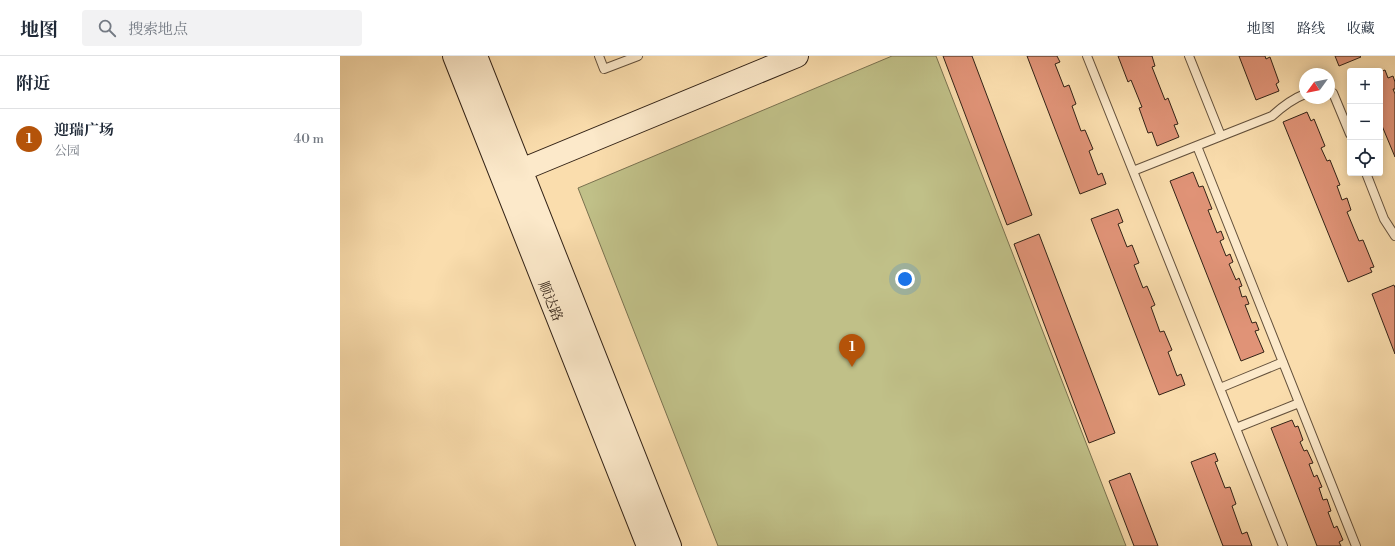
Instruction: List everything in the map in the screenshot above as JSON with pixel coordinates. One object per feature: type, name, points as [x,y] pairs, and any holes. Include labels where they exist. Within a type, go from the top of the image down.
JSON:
[{"type":"main road","name":"顺达路","points":[[454,56],[512,174],[670,546]]},
{"type":"main road","name":"顺达路","points":[[476,56],[512,174],[648,546]]},
{"type":"main road","points":[[512,174],[768,65],[797,56]]},
{"type":"lane","points":[[599,56],[604,69],[638,56]]},
{"type":"lane","points":[[1087,56],[1283,546]]},
{"type":"lane","points":[[1189,56],[1221,136]]},
{"type":"lane","points":[[1133,171],[1272,116],[1285,104],[1299,96]]},
{"type":"lane","points":[[1335,98],[1347,127]]},
{"type":"lane","points":[[1197,146],[1356,546]]},
{"type":"lane","points":[[1367,176],[1384,219],[1395,236]]},
{"type":"lane","points":[[1220,388],[1283,362]]},
{"type":"lane","points":[[1236,428],[1299,403]]},
{"type":"green space","points":[[892,56],[936,56],[1126,546],[718,546],[578,188]]},
{"type":"building","points":[[943,56],[972,56],[1032,215],[1007,225]]},
{"type":"building","points":[[1027,56],[1057,56],[1060,62],[1055,64],[1064,87],[1069,85],[1076,104],[1072,106],[1081,131],[1085,130],[1093,149],[1089,151],[1098,175],[1102,173],[1106,184],[1080,194]]},
{"type":"building","points":[[1118,56],[1152,56],[1155,66],[1152,67],[1165,100],[1168,98],[1178,124],[1174,125],[1179,137],[1157,146],[1152,132],[1148,133],[1139,108],[1142,107],[1131,80],[1128,82]]},
{"type":"building","points":[[1239,56],[1265,56],[1266,59],[1270,57],[1279,82],[1276,84],[1279,91],[1256,100]]},
{"type":"building","points":[[1335,56],[1360,56],[1361,57],[1339,66]]},
{"type":"building","points":[[1385,70],[1388,78],[1393,76],[1395,82],[1395,89],[1393,89],[1395,94],[1395,157],[1383,128],[1383,71]]},
{"type":"building","points":[[1307,112],[1311,121],[1314,119],[1325,146],[1321,148],[1327,161],[1330,160],[1340,185],[1337,186],[1342,200],[1347,198],[1351,210],[1347,212],[1359,241],[1363,240],[1374,267],[1370,268],[1372,272],[1348,282],[1283,122]]},
{"type":"building","points":[[1193,172],[1199,187],[1203,186],[1212,209],[1208,210],[1217,233],[1221,231],[1224,239],[1220,241],[1226,256],[1230,254],[1233,262],[1229,264],[1236,280],[1239,278],[1242,286],[1239,287],[1242,297],[1246,296],[1249,304],[1245,305],[1252,323],[1256,322],[1259,330],[1255,331],[1264,352],[1241,361],[1170,181]]},
{"type":"building","points":[[1118,209],[1123,222],[1118,224],[1127,247],[1132,245],[1139,263],[1134,265],[1143,288],[1147,286],[1155,305],[1151,307],[1160,332],[1164,331],[1172,350],[1168,352],[1177,376],[1181,374],[1185,385],[1159,395],[1091,219]]},
{"type":"building","points":[[1039,234],[1115,433],[1089,443],[1014,244]]},
{"type":"building","points":[[1394,285],[1395,288],[1395,354],[1372,294]]},
{"type":"building","points":[[1292,420],[1295,427],[1298,426],[1303,440],[1300,442],[1304,451],[1307,450],[1313,463],[1309,464],[1314,477],[1317,475],[1322,487],[1319,488],[1323,500],[1327,499],[1331,511],[1328,512],[1334,528],[1337,526],[1343,540],[1339,542],[1341,546],[1317,546],[1271,428]]},
{"type":"building","points":[[1215,453],[1218,461],[1215,462],[1225,488],[1230,487],[1236,504],[1232,506],[1242,534],[1247,532],[1252,546],[1223,546],[1191,462]]},
{"type":"building","points":[[1130,473],[1158,546],[1134,546],[1109,481]]},
{"type":"place","name":"迎瑞广场","points":[[852,367]]}]
